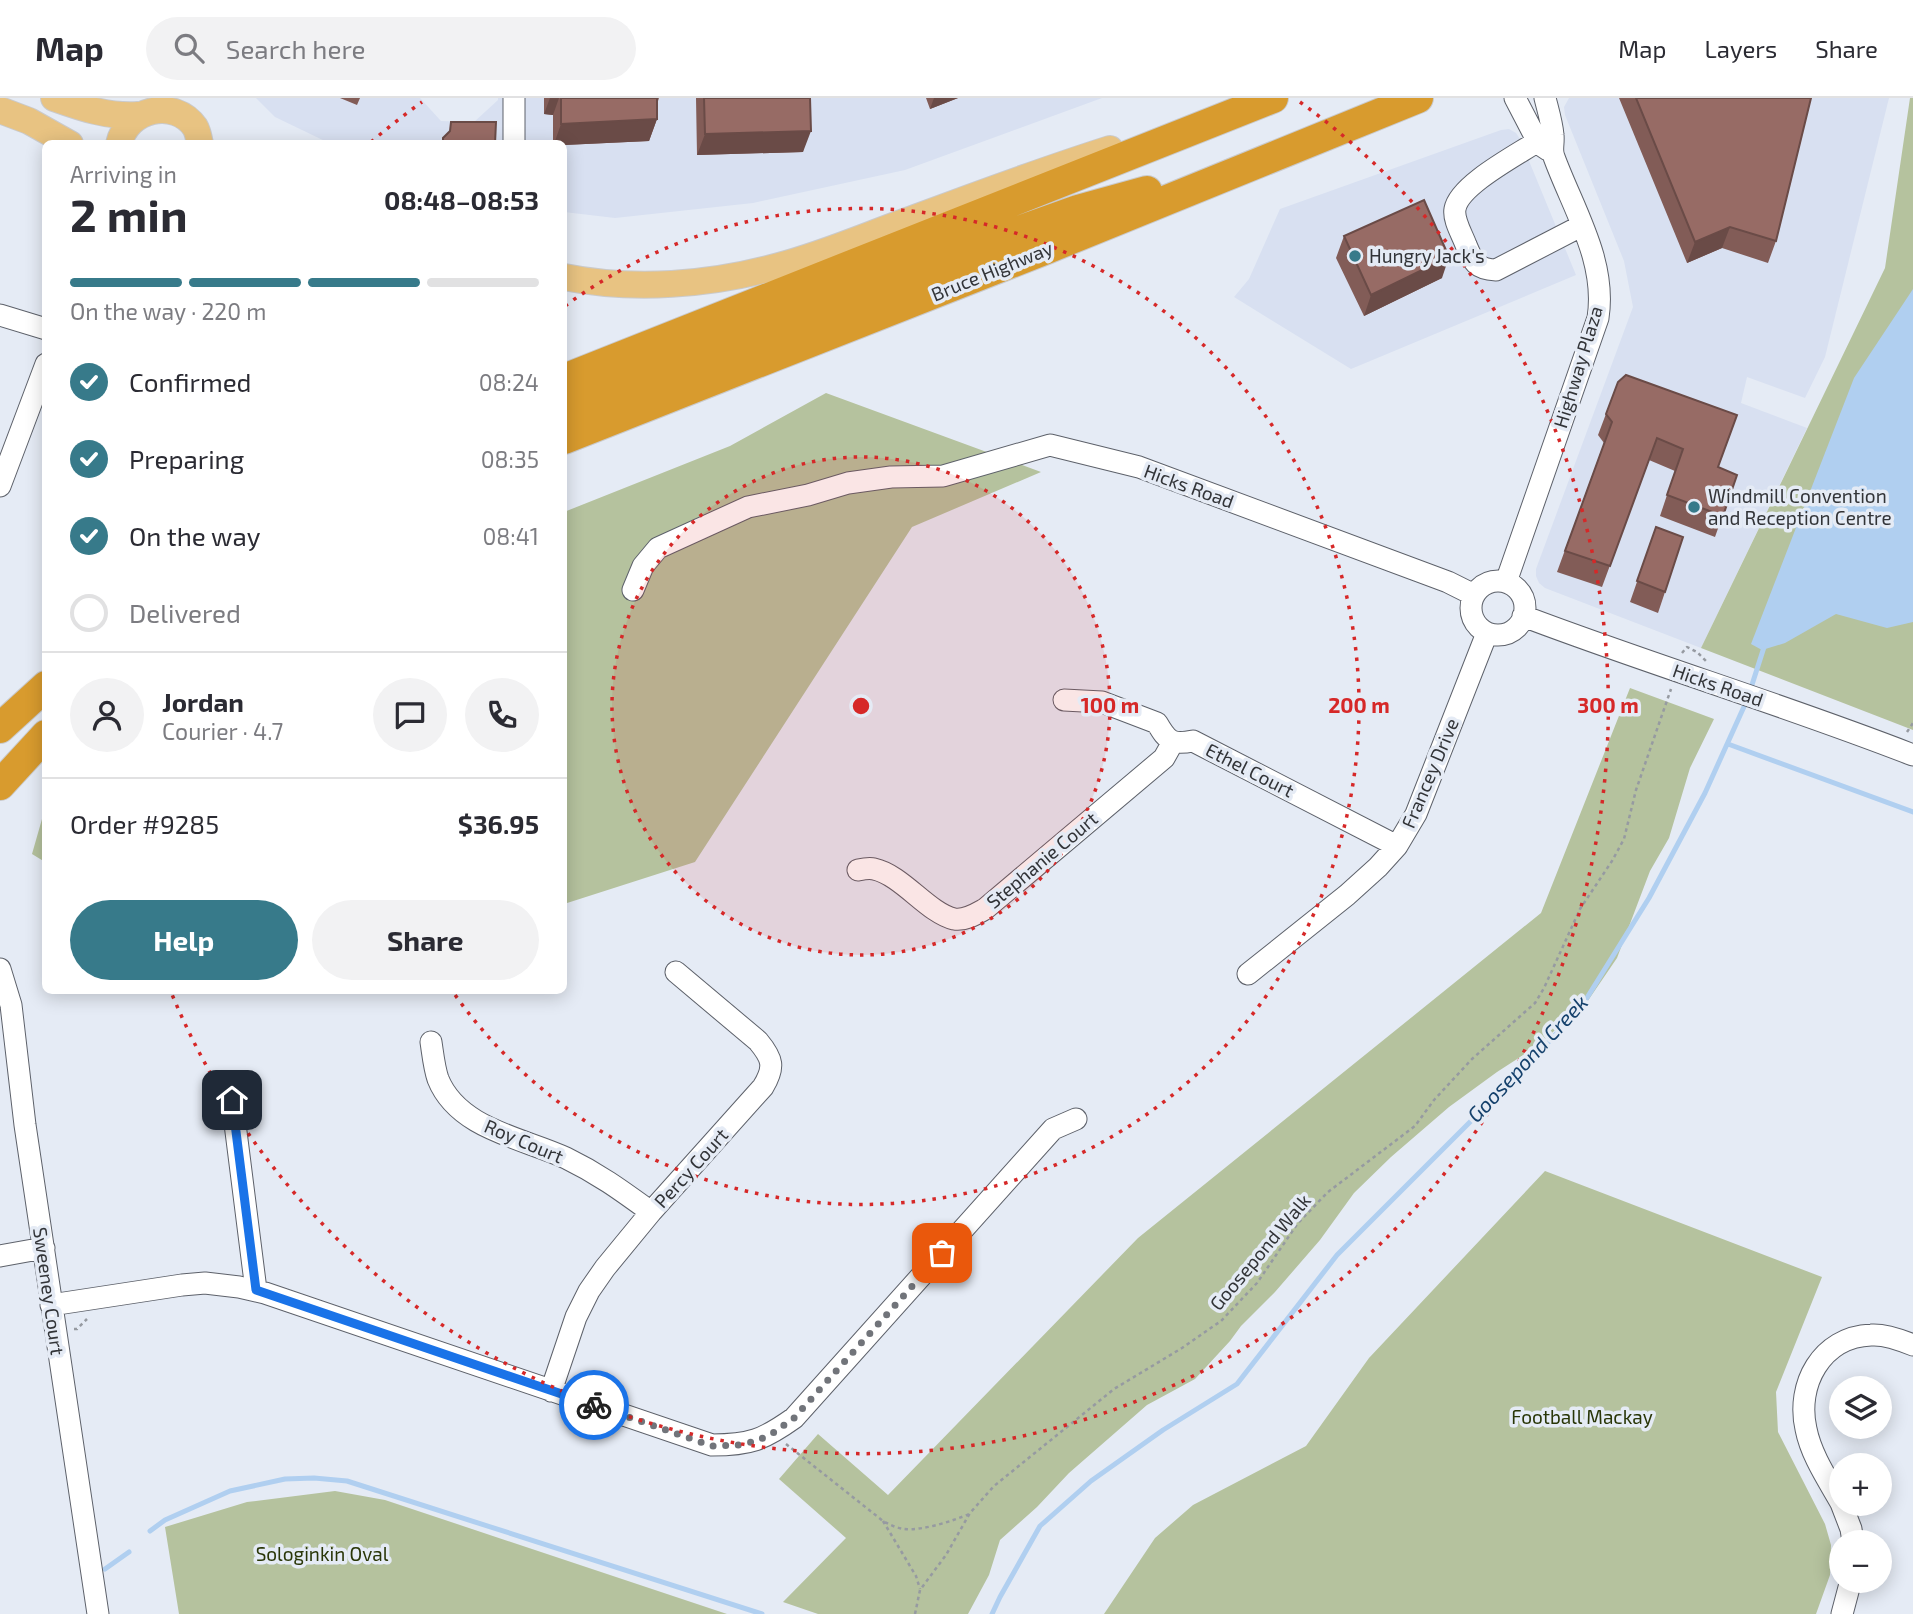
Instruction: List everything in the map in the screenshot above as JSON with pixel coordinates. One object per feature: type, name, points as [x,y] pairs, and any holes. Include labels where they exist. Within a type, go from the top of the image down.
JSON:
[{"type":"highway","points":[[567,378],[1273,98]]},
{"type":"highway","name":"Bruce Highway","points":[[567,438],[985,274],[1418,98]]},
{"type":"highway","points":[[567,407],[993,240],[1109,201],[1236,171]]},
{"type":"highway","points":[[0,728],[42,690]]},
{"type":"highway","points":[[0,786],[42,739]]},
{"type":"highway","points":[[0,786],[42,749]]},
{"type":"main road","points":[[54,98],[97,112],[118,115],[144,109],[167,109],[180,114],[197,132]]},
{"type":"main road","points":[[194,98],[192,117],[197,132]]},
{"type":"main road","points":[[567,277],[615,283],[670,284],[718,279],[780,266],[1032,174],[1266,98]]},
{"type":"main road","points":[[121,140],[126,126],[144,109]]},
{"type":"main road","points":[[0,110],[29,121],[63,140]]},
{"type":"main road","points":[[0,116],[42,142]]},
{"type":"street","points":[[514,98],[514,140]]},
{"type":"street","name":"Highway Plaza","points":[[1506,582],[1598,318],[1601,302],[1599,275],[1581,226],[1545,147],[1515,98]]},
{"type":"street","name":"Highway Plaza","points":[[1545,98],[1553,135],[1545,147]]},
{"type":"street","points":[[1545,147],[1469,187],[1460,198],[1455,207],[1455,216],[1473,262],[1485,269],[1496,270],[1581,226]]},
{"type":"street","points":[[0,315],[42,328]]},
{"type":"street","points":[[0,486],[42,375]]},
{"type":"street","name":"Hicks Road","points":[[633,590],[643,566],[659,548],[748,507],[808,495],[848,483],[891,477],[943,476],[1050,444],[1139,467],[1448,582],[1474,595]]},
{"type":"street","points":[[1496,581],[1513,585],[1524,604],[1519,625],[1500,635],[1487,633],[1471,614],[1474,595],[1485,584],[1496,581]]},
{"type":"street","name":"Hicks Road","points":[[1523,617],[1913,755]]},
{"type":"street","name":"Francey Drive","points":[[1248,974],[1347,895],[1397,846],[1416,814],[1487,633]]},
{"type":"street","points":[[1063,700],[1102,702],[1157,723],[1164,735],[1173,742]]},
{"type":"street","name":"Ethel Court","points":[[1173,742],[1194,741],[1397,846]]},
{"type":"street","name":"Stephanie Court","points":[[858,870],[874,869],[895,879],[936,910],[954,919],[967,918],[985,909],[1164,758],[1173,742]]},
{"type":"street","name":"Sweeney Court","points":[[0,969],[11,1005],[25,1125],[98,1614]]},
{"type":"street","name":"Percy Court","points":[[551,1391],[576,1317],[605,1268],[651,1212],[764,1087],[779,1064],[758,1041],[676,972]]},
{"type":"street","name":"Roy Court","points":[[431,1042],[439,1081],[452,1103],[474,1120],[564,1157],[607,1179],[651,1212]]},
{"type":"street","points":[[232,1100],[256,1290]]},
{"type":"street","points":[[51,1305],[205,1283],[256,1290],[712,1446],[757,1441],[780,1442],[794,1418],[1053,1129],[1076,1119]]},
{"type":"street","points":[[0,1256],[44,1248]]},
{"type":"street","points":[[1829,1481],[1806,1431],[1803,1404],[1807,1382],[1817,1364],[1830,1350],[1850,1339],[1871,1335],[1913,1345]]},
{"type":"street","points":[[1842,1614],[1848,1593]]},
{"type":"path","name":"Goosepond Walk","points":[[915,1614],[920,1590],[946,1555],[970,1513],[994,1486],[1114,1389],[1222,1321],[1257,1283],[1298,1223],[1328,1192],[1415,1126],[1434,1100],[1472,1059],[1535,1003],[1580,909],[1624,838],[1636,790],[1673,683]]},
{"type":"path","points":[[68,1330],[77,1329],[95,1315]]},
{"type":"path","points":[[780,1442],[883,1521],[895,1527],[908,1530],[953,1521],[970,1513]]},
{"type":"path","points":[[883,1521],[916,1576],[920,1590]]},
{"type":"shaded area","points":[[256,98],[420,98],[441,121],[474,122],[498,98],[1102,98],[905,170],[753,203],[615,218],[567,212],[567,140],[323,140],[275,117]]},
{"type":"shaded area","points":[[1569,98],[1889,98],[1825,357],[1805,398],[1747,377],[1741,403],[1807,428],[1701,648],[1545,588],[1536,576],[1536,569],[1633,307],[1624,261],[1565,115],[1564,107]]},
{"type":"shaded area","points":[[1509,129],[1520,139],[1576,275],[1351,369],[1234,297],[1249,279],[1280,209]]},
{"type":"green space","points":[[1910,98],[1913,98],[1913,730],[1701,648],[1885,268]]},
{"type":"green space","points":[[826,393],[1041,472],[912,527],[695,862],[567,903],[567,511],[730,446]]},
{"type":"green space","points":[[1630,688],[1714,719],[1690,768],[1669,838],[1650,871],[1617,958],[1587,1002],[1537,1046],[1449,1107],[1391,1157],[1354,1193],[1320,1240],[1195,1379],[1147,1405],[1069,1473],[1037,1507],[1000,1540],[989,1575],[968,1614],[818,1614],[783,1602],[846,1538],[779,1479],[818,1434],[888,1495],[1138,1238],[1541,913]]},
{"type":"green space","points":[[42,819],[42,860],[32,854]]},
{"type":"green space","name":"Football Mackay","points":[[1545,1171],[1822,1277],[1776,1392],[1778,1432],[1825,1524],[1829,1538],[1829,1578],[1816,1614],[1104,1614],[1155,1538],[1193,1505],[1306,1446],[1369,1358]]},
{"type":"green space","name":"Sologinkin Oval","points":[[335,1491],[385,1500],[727,1614],[179,1614],[165,1527],[247,1502]]},
{"type":"water","points":[[1913,289],[1913,622],[1887,628],[1836,614],[1785,643],[1762,650],[1751,644],[1854,378]]},
{"type":"building","points":[[561,98],[657,98],[657,119],[561,124]]},
{"type":"building","points":[[704,98],[810,98],[811,131],[705,134]]},
{"type":"building","points":[[1636,98],[1811,98],[1776,241],[1730,227],[1695,242]]},
{"type":"building","points":[[451,122],[496,122],[495,140],[443,140],[450,131]]},
{"type":"building","points":[[1424,200],[1449,257],[1371,295],[1344,236]]},
{"type":"building","name":"Windmill Convention and Reception Centre","points":[[1626,375],[1737,415],[1718,467],[1737,475],[1723,516],[1667,495],[1683,449],[1657,438],[1610,566],[1565,551],[1612,422],[1606,414],[1618,382]]},
{"type":"building","points":[[1656,527],[1683,537],[1665,592],[1637,581]]},
{"type":"waterway","name":"Goosepond Creek","points":[[1750,691],[1765,644]]},
{"type":"waterway","name":"Goosepond Creek","points":[[992,1614],[1040,1526],[1091,1481],[1163,1430],[1237,1384],[1337,1255],[1580,1009],[1649,898],[1705,793],[1747,700]]},
{"type":"waterway","points":[[1728,744],[1913,812]]},
{"type":"waterway","points":[[150,1531],[165,1520],[230,1491],[285,1479],[347,1481],[762,1614]]},
{"type":"waterway","points":[[105,1569],[129,1552]]},
{"type":"way so far","points":[[594,1405],[712,1446],[757,1441],[794,1418],[942,1253]]},
{"type":"place","name":"Hungry Jack's","points":[[1355,256]]},
{"type":"place","name":"Windmill Convention and Reception Centre","points":[[1694,507]]},
{"type":"route","points":[[232,1100],[256,1290],[594,1405]]}]
